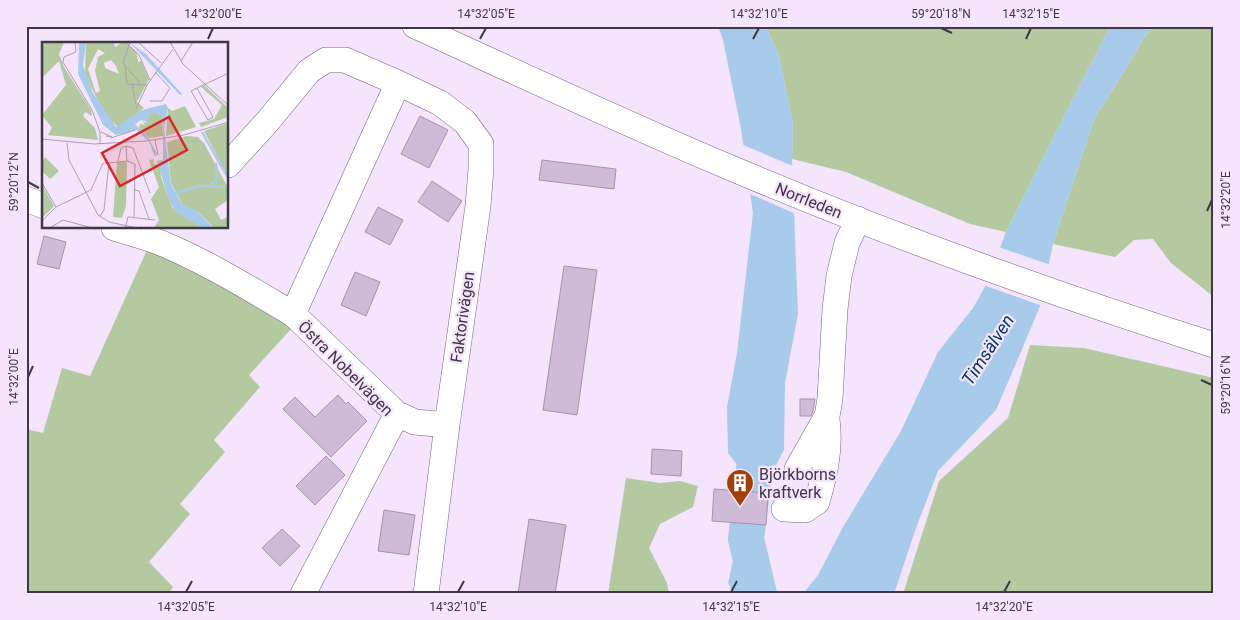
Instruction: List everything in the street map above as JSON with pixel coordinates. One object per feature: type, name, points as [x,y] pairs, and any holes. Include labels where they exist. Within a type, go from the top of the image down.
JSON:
[{"type":"street","name":"Norrleden","points":[[415,26],[730,168],[801,197],[966,261],[1069,298],[1214,346]]},
{"type":"street","name":"Faktorivägen","points":[[229,164],[268,121],[309,71],[326,60],[345,60],[440,103],[465,122],[481,144],[478,206],[447,425],[426,594]]},
{"type":"street","name":"Östra Nobelvägen","points":[[303,594],[397,414],[293,314],[398,83]]},
{"type":"street","points":[[26,199],[42,205]]},
{"type":"street","points":[[784,509],[805,510],[817,502],[825,473],[829,434],[827,416],[839,276],[847,243],[858,219]]},
{"type":"street","points":[[121,229],[171,236],[196,259],[293,314]]},
{"type":"street","points":[[397,414],[415,422],[447,425]]},
{"type":"street","points":[[796,469],[827,416]]},
{"type":"green space","points":[[766,26],[1111,26],[1006,232],[970,224],[846,172],[792,159],[793,124],[779,56]]},
{"type":"green space","points":[[1155,26],[1214,26],[1214,297],[1171,263],[1153,239],[1134,240],[1115,257],[1053,244],[1094,119],[1144,37]]},
{"type":"green space","points":[[147,250],[185,266],[229,289],[292,328],[249,375],[260,387],[214,440],[225,452],[180,504],[190,514],[149,562],[173,587],[168,594],[26,594],[26,429],[43,433],[62,368],[90,376]]},
{"type":"green space","points":[[1030,345],[1084,348],[1214,378],[1214,594],[903,594],[939,481],[1008,418]]},
{"type":"green space","points":[[626,478],[660,483],[680,481],[698,486],[693,507],[660,524],[649,548],[667,583],[669,594],[608,594]]},
{"type":"water","points":[[718,26],[766,26],[779,56],[793,124],[792,159],[798,314],[785,383],[784,450],[776,465],[738,466],[728,453],[727,407],[737,353],[753,213],[741,129],[723,40]]},
{"type":"water","name":"Timsälven","points":[[1111,26],[1155,26],[1144,37],[1094,119],[1053,244],[1040,306],[996,410],[938,471],[916,528],[894,594],[803,594],[818,575],[843,527],[901,431],[938,352],[973,308],[986,285],[1006,232]]},
{"type":"water","points":[[737,543],[754,545],[760,570],[770,569],[773,594],[734,594],[728,583]]},
{"type":"pier","points":[[741,144],[795,167],[796,214],[748,193]]},
{"type":"pier","points":[[998,247],[1051,265],[1043,306],[983,285]]},
{"type":"building","points":[[420,116],[448,130],[429,168],[401,154]]},
{"type":"building","points":[[542,160],[616,169],[614,189],[539,180]]},
{"type":"building","points":[[432,181],[462,201],[448,222],[418,202]]},
{"type":"building","points":[[378,207],[403,220],[390,245],[365,232]]},
{"type":"building","points":[[44,236],[66,242],[59,269],[37,264]]},
{"type":"building","points":[[564,266],[597,270],[577,415],[543,410]]},
{"type":"building","points":[[355,272],[380,282],[366,316],[341,305]]},
{"type":"building","points":[[338,395],[367,421],[331,457],[283,409],[295,397],[315,417]]},
{"type":"building","points":[[800,399],[815,399],[811,416],[800,416]]},
{"type":"building","points":[[652,449],[682,451],[681,476],[651,474]]},
{"type":"building","points":[[326,456],[345,475],[315,505],[296,486]]},
{"type":"building","name":"Björkborns kraftverk","points":[[714,489],[768,493],[766,525],[712,521]]},
{"type":"building","points":[[384,510],[415,515],[409,555],[378,551]]},
{"type":"building","points":[[529,519],[566,525],[555,594],[518,594]]},
{"type":"building","points":[[282,529],[300,546],[280,566],[262,548]]},
{"type":"waterway","points":[[756,415],[754,474],[746,539],[759,594]]},
{"type":"place","name":"Björkborns kraftverk","points":[[740,507]]}]
